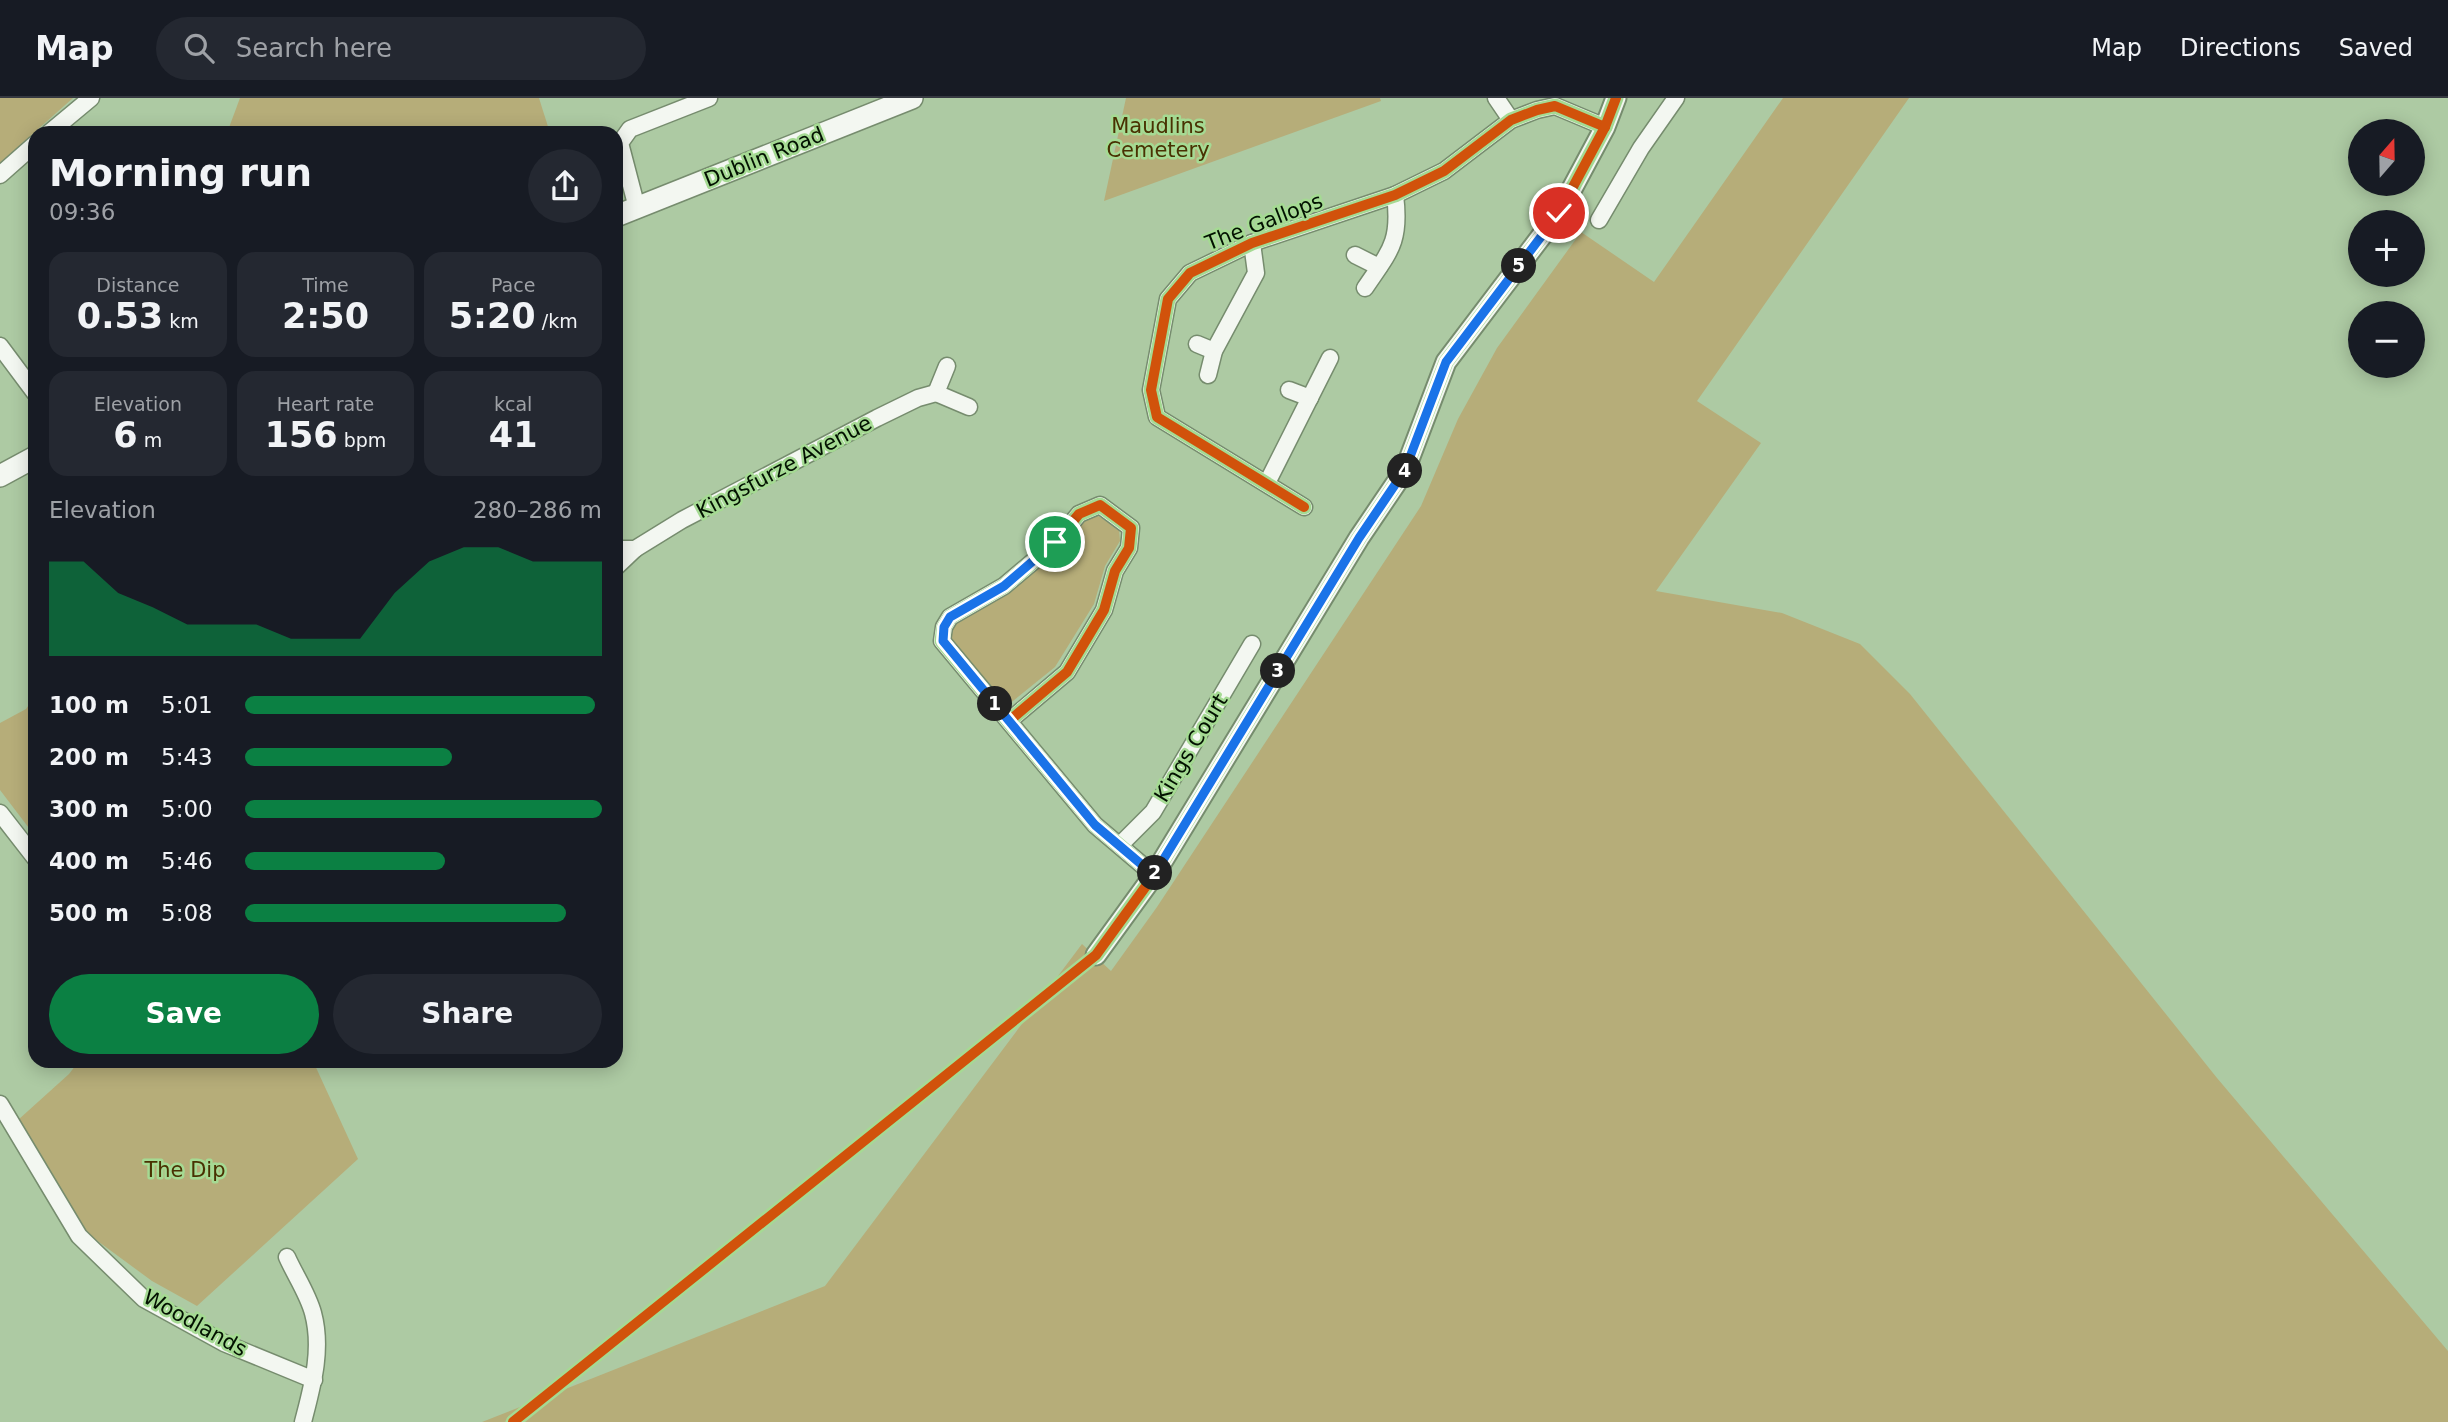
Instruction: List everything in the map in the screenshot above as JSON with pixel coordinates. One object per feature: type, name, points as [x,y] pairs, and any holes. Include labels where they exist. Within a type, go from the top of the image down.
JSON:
[{"type":"main road","name":"Dublin Road","points":[[623,213],[912,98]]},
{"type":"main road","points":[[0,476],[28,461]]},
{"type":"street","points":[[57,126],[91,98]]},
{"type":"street","points":[[623,136],[630,129],[709,98]]},
{"type":"street","points":[[1496,98],[1511,121]]},
{"type":"street","points":[[1096,956],[1154,875],[1359,538],[1405,470],[1446,362],[1559,213],[1605,127],[1616,98]]},
{"type":"street","points":[[1598,220],[1615,208],[1641,148],[1676,98]]},
{"type":"street","name":"The Gallops","points":[[1304,507],[1157,417],[1151,390],[1168,299],[1190,274],[1252,243],[1395,195],[1444,171],[1511,121],[1555,106],[1605,127]]},
{"type":"street","points":[[0,175],[28,150]]},
{"type":"street","points":[[623,154],[637,208]]},
{"type":"street","points":[[1365,288],[1394,244],[1398,223],[1395,195]]},
{"type":"street","name":"The Gallops","points":[[1208,375],[1214,351],[1256,273],[1252,243]]},
{"type":"street","points":[[1355,255],[1379,267]]},
{"type":"street","points":[[1197,344],[1214,351]]},
{"type":"street","points":[[0,346],[28,384]]},
{"type":"street","points":[[1267,483],[1330,358]]},
{"type":"street","points":[[947,366],[936,393],[970,407]]},
{"type":"street","points":[[1289,390],[1310,398]]},
{"type":"street","name":"Kingsfurze Avenue","points":[[623,561],[682,520],[877,418],[918,398],[936,393]]},
{"type":"street","points":[[1009,721],[1067,672],[1104,610],[1115,571],[1129,548],[1131,527],[1100,505],[1079,514],[1055,542],[1004,586],[950,617],[944,627],[943,641],[1009,721],[1095,825],[1154,875]]},
{"type":"street","points":[[623,549],[635,550]]},
{"type":"street","name":"Kings Court","points":[[1120,845],[1153,811],[1252,644]]},
{"type":"street","points":[[0,813],[28,849]]},
{"type":"street","name":"Woodlands","points":[[0,1104],[79,1236],[144,1299],[224,1343],[314,1380]]},
{"type":"street","points":[[287,1257],[313,1312],[317,1345],[314,1380],[303,1422]]},
{"type":"green space","points":[[0,98],[73,98],[42,126],[28,126],[28,138],[0,163]]},
{"type":"green space","points":[[240,98],[539,98],[548,126],[230,126]]},
{"type":"green space","name":"Maudlins Cemetery","points":[[1126,98],[1380,98],[1381,101],[1104,201]]},
{"type":"green space","points":[[1783,98],[1909,98],[1697,401],[1761,443],[1656,591],[1782,613],[1860,644],[1910,694],[2217,1078],[2448,1351],[2448,1422],[482,1422],[825,1286],[1082,944],[1111,971],[1157,907],[1421,506],[1458,419],[1497,348],[1581,232],[1654,282]]},
{"type":"green space","points":[[1095,514],[1119,529],[1120,541],[1105,566],[1094,604],[1055,667],[1008,705],[998,699],[948,636],[948,629],[1079,520]]},
{"type":"green space","points":[[28,706],[28,827],[0,790],[0,723]]},
{"type":"green space","name":"The Dip","points":[[74,1068],[316,1068],[358,1159],[197,1306],[152,1281],[84,1231],[18,1120]]},
{"type":"cycle path","points":[[513,1422],[1096,955],[1154,875],[1359,538],[1405,470],[1446,362],[1559,213],[1605,127],[1616,98]]},
{"type":"cycle path","points":[[1304,507],[1157,417],[1151,390],[1168,299],[1190,273],[1252,243],[1395,195],[1444,171],[1511,120],[1555,106],[1605,127]]},
{"type":"cycle path","points":[[1009,721],[1067,672],[1104,610],[1115,571],[1129,548],[1131,528],[1100,505],[1079,514],[1055,543],[1004,586],[950,617],[944,627],[942,641],[1095,825],[1154,875]]},
{"type":"route","points":[[1055,542],[1004,586],[950,617],[944,627],[943,641],[1095,825],[1154,875],[1359,538],[1405,470],[1446,362],[1559,213]]}]
